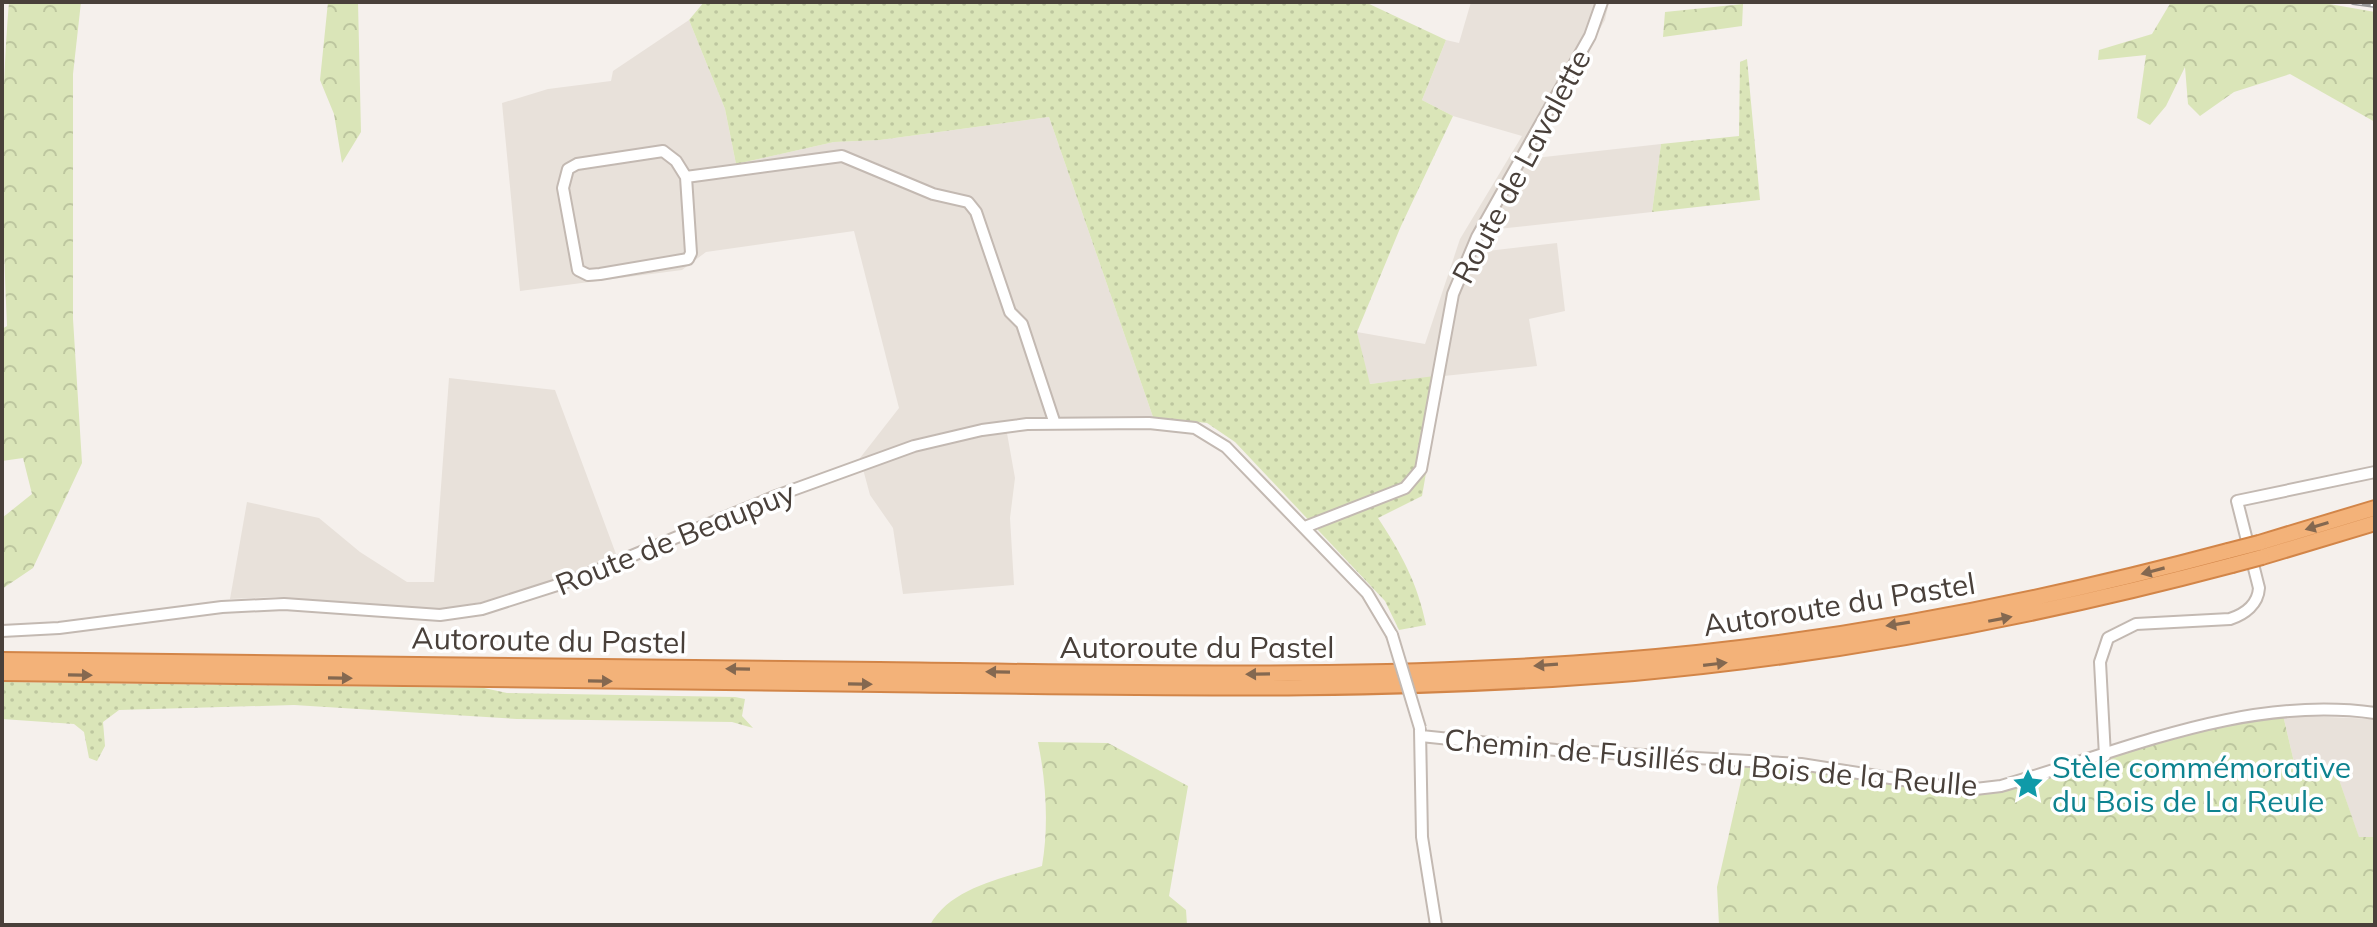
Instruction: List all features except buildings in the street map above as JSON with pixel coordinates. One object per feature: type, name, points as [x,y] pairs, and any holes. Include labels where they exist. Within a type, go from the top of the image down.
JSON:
[{"type":"highway","name":"Autoroute du Pastel","points":[[2260,550],[2375,508]]},
{"type":"highway","name":"Autoroute du Pastel","points":[[2,673],[1235,688],[1490,683],[1665,670],[1862,644],[2070,605],[2230,558],[2375,523]]},
{"type":"highway","name":"Autoroute du Pastel","points":[[2,660],[1159,674],[1493,668],[1655,657],[1853,631],[2230,558]]},
{"type":"street","name":"Route de Lavalette","points":[[1305,527],[1405,488],[1421,469],[1453,294],[1483,226],[1590,36],[1602,2]]},
{"type":"street","points":[[663,151],[676,161],[686,177],[691,253],[688,259],[600,274],[588,275],[578,270],[563,188],[568,169],[604,158],[663,151]]},
{"type":"street","points":[[686,177],[842,156],[933,194],[968,202],[976,212],[1010,312],[1022,324],[1055,424]]},
{"type":"street","name":"Route de Beaupuy","points":[[2,631],[59,628],[253,605],[284,604],[440,615],[482,609],[576,579],[761,502],[914,446],[982,430],[1055,424],[1149,423],[1195,428],[1226,447],[1305,527]]},
{"type":"street","points":[[2105,756],[2100,662],[2108,638],[2136,624],[2230,619],[2243,613],[2257,598],[2259,588],[2237,501],[2375,472]]},
{"type":"street","name":"Route de Lavalette","points":[[1315,537],[1335,514]]},
{"type":"street","points":[[1305,527],[1367,593],[1392,635],[1420,732],[1422,837],[1436,925]]},
{"type":"street","name":"Chemin de Fusillés du Bois de la Reulle","points":[[1420,732],[1556,750],[1801,764],[1967,790],[2001,786],[2218,720],[2269,711],[2332,709],[2375,713]]},
{"type":"shaded area","points":[[1471,2],[1609,2],[1605,20],[1526,159],[1661,144],[1652,212],[1489,230],[1479,252],[1557,243],[1565,311],[1529,319],[1537,366],[1369,384],[1357,332],[1425,344],[1460,239],[1522,136],[1453,116],[1422,100],[1446,40],[1459,43]]},
{"type":"shaded area","points":[[689,20],[725,109],[736,164],[834,142],[880,140],[1049,117],[1153,417],[1005,422],[1015,478],[1010,518],[1014,585],[903,594],[893,528],[870,495],[860,458],[899,408],[854,231],[706,252],[682,270],[520,291],[502,103],[548,89],[611,81],[613,71]]},
{"type":"shaded area","points":[[449,378],[555,390],[616,554],[529,591],[440,611],[276,597],[230,599],[247,502],[319,518],[360,552],[407,582],[434,582]]},
{"type":"shaded area","points":[[2283,715],[2375,719],[2375,837],[2359,838],[2334,765],[2297,775]]},
{"type":"green space","points":[[9,2],[81,2],[73,74],[73,319],[82,463],[33,568],[2,589],[2,518],[32,494],[23,458],[2,461],[2,329],[7,326],[3,123]]},
{"type":"green space","points":[[328,2],[358,2],[361,132],[342,163],[334,114],[320,80]]},
{"type":"green space","points":[[704,2],[1365,2],[1446,40],[1422,100],[1453,116],[1401,226],[1357,332],[1370,384],[1443,375],[1422,496],[1378,518],[1408,569],[1426,625],[1399,630],[1385,601],[1235,442],[1207,423],[1153,417],[1049,117],[880,140],[834,142],[736,164],[725,109],[689,20]]},
{"type":"green space","points":[[2171,2],[2318,2],[2375,12],[2375,122],[2290,74],[2234,92],[2200,116],[2188,104],[2185,67],[2166,106],[2150,125],[2137,118],[2146,55],[2098,60],[2099,50],[2152,34]]},
{"type":"green space","points":[[1743,4],[1742,26],[1663,37],[1665,12]]},
{"type":"green space","points":[[1747,59],[1760,200],[1652,212],[1661,144],[1739,136],[1740,62]]},
{"type":"green space","points":[[2,682],[484,688],[507,693],[735,697],[745,699],[742,716],[753,728],[732,722],[517,719],[294,705],[119,710],[103,722],[105,746],[97,761],[89,758],[84,732],[74,724],[2,719]]},
{"type":"green space","points":[[2283,715],[2297,775],[2334,765],[2359,837],[2375,837],[2375,925],[1719,925],[1717,887],[1745,763],[2001,791],[2224,723]]},
{"type":"green space","points":[[1038,742],[1108,743],[1188,786],[1169,896],[1186,910],[1187,925],[930,925],[951,901],[965,893],[1042,866],[1046,804]]},
{"type":"railway","points":[[2353,2],[2375,5]]},
{"type":"place","name":"Stèle commémorative du Bois de La Reule","points":[[2028,784]]}]
